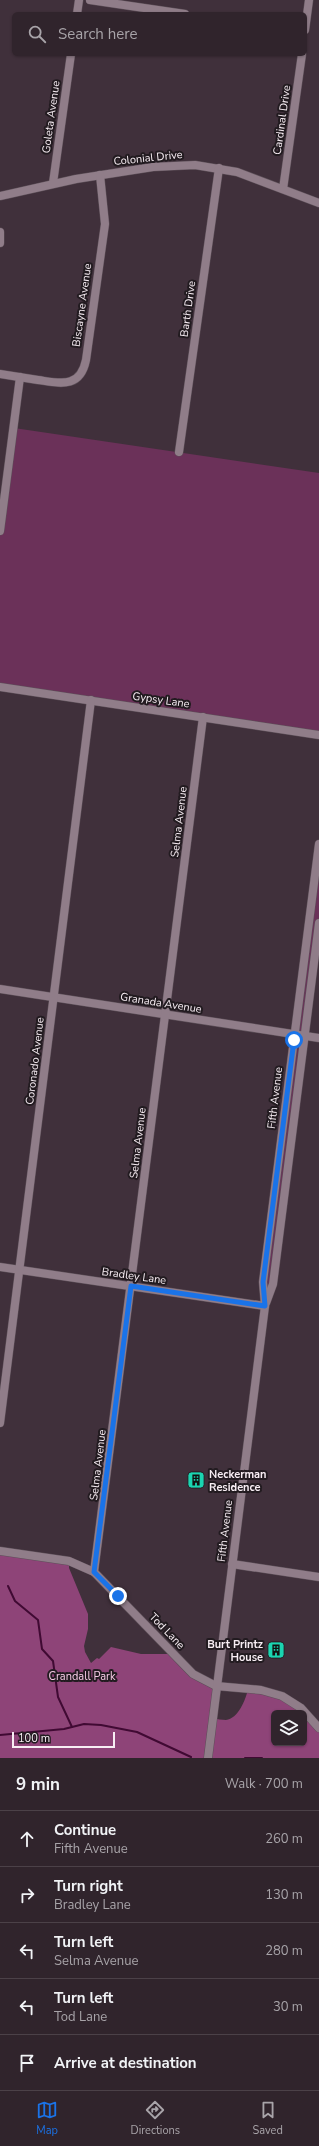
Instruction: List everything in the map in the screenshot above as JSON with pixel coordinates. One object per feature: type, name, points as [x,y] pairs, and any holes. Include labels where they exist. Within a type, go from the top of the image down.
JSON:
[{"type":"street","points":[[77,12],[79,0]]},
{"type":"street","points":[[90,0],[171,12]]},
{"type":"street","points":[[307,15],[309,0]]},
{"type":"street","name":"Goleta Avenue","points":[[53,183],[72,56]]},
{"type":"street","name":"Cardinal Drive","points":[[283,189],[302,56]]},
{"type":"street","name":"Colonial Drive","points":[[0,196],[53,183],[100,175],[173,165],[202,165],[243,174],[319,204]]},
{"type":"street","name":"Barth Drive","points":[[179,452],[219,168]]},
{"type":"street","name":"Biscayne Avenue","points":[[0,374],[67,383],[78,377],[84,367],[104,224],[100,175]]},
{"type":"street","points":[[0,232],[0,243]]},
{"type":"street","points":[[0,531],[20,377]]},
{"type":"street","name":"Gypsy Lane","points":[[0,687],[319,735]]},
{"type":"street","name":"Coronado Avenue","points":[[0,1423],[91,700]]},
{"type":"street","name":"Selma Avenue","points":[[94,1572],[204,717]]},
{"type":"street","name":"Fifth Avenue","points":[[208,1758],[265,1306],[263,1282],[319,848]]},
{"type":"street","name":"Fifth Avenue","points":[[265,1306],[273,1284],[304,1036],[318,944],[319,923]]},
{"type":"street","points":[[306,943],[318,944]]},
{"type":"street","name":"Granada Avenue","points":[[0,989],[319,1038]]},
{"type":"street","name":"Bradley Lane","points":[[0,1267],[265,1306]]},
{"type":"street","name":"Tod Lane","points":[[0,1550],[69,1561],[94,1572],[193,1674],[216,1686],[261,1690],[282,1696],[301,1708],[319,1728]]},
{"type":"street","points":[[232,1564],[319,1577]]},
{"type":"shaded area","points":[[14,428],[319,473],[319,735],[0,687],[0,531]]},
{"type":"shaded area","points":[[319,844],[319,923],[273,1284],[265,1306],[263,1282]]},
{"type":"green space","name":"Crandall Park","points":[[0,1551],[69,1561],[69,1568],[88,1614],[88,1629],[84,1646],[85,1652],[91,1663],[97,1658],[99,1659],[111,1647],[141,1654],[174,1654],[193,1674],[216,1686],[213,1718],[226,1720],[234,1716],[241,1708],[248,1689],[273,1693],[281,1696],[301,1710],[271,1710],[271,1746],[307,1746],[307,1716],[319,1728],[319,1758],[0,1758]]},
{"type":"waterway","points":[[8,1586],[15,1601],[38,1620],[42,1649],[53,1661],[58,1697],[72,1727]]},
{"type":"waterway","points":[[0,1735],[64,1729],[84,1724],[101,1725],[137,1732],[191,1757]]},
{"type":"waterway","points":[[245,1758],[262,1758]]},
{"type":"place","name":"Neckerman Residence","points":[[196,1480]]},
{"type":"place","name":"Burt Printz House","points":[[276,1650]]},
{"type":"route","points":[[118,1596],[94,1572],[98,1552],[131,1286],[265,1306],[263,1282],[294,1040]]}]
